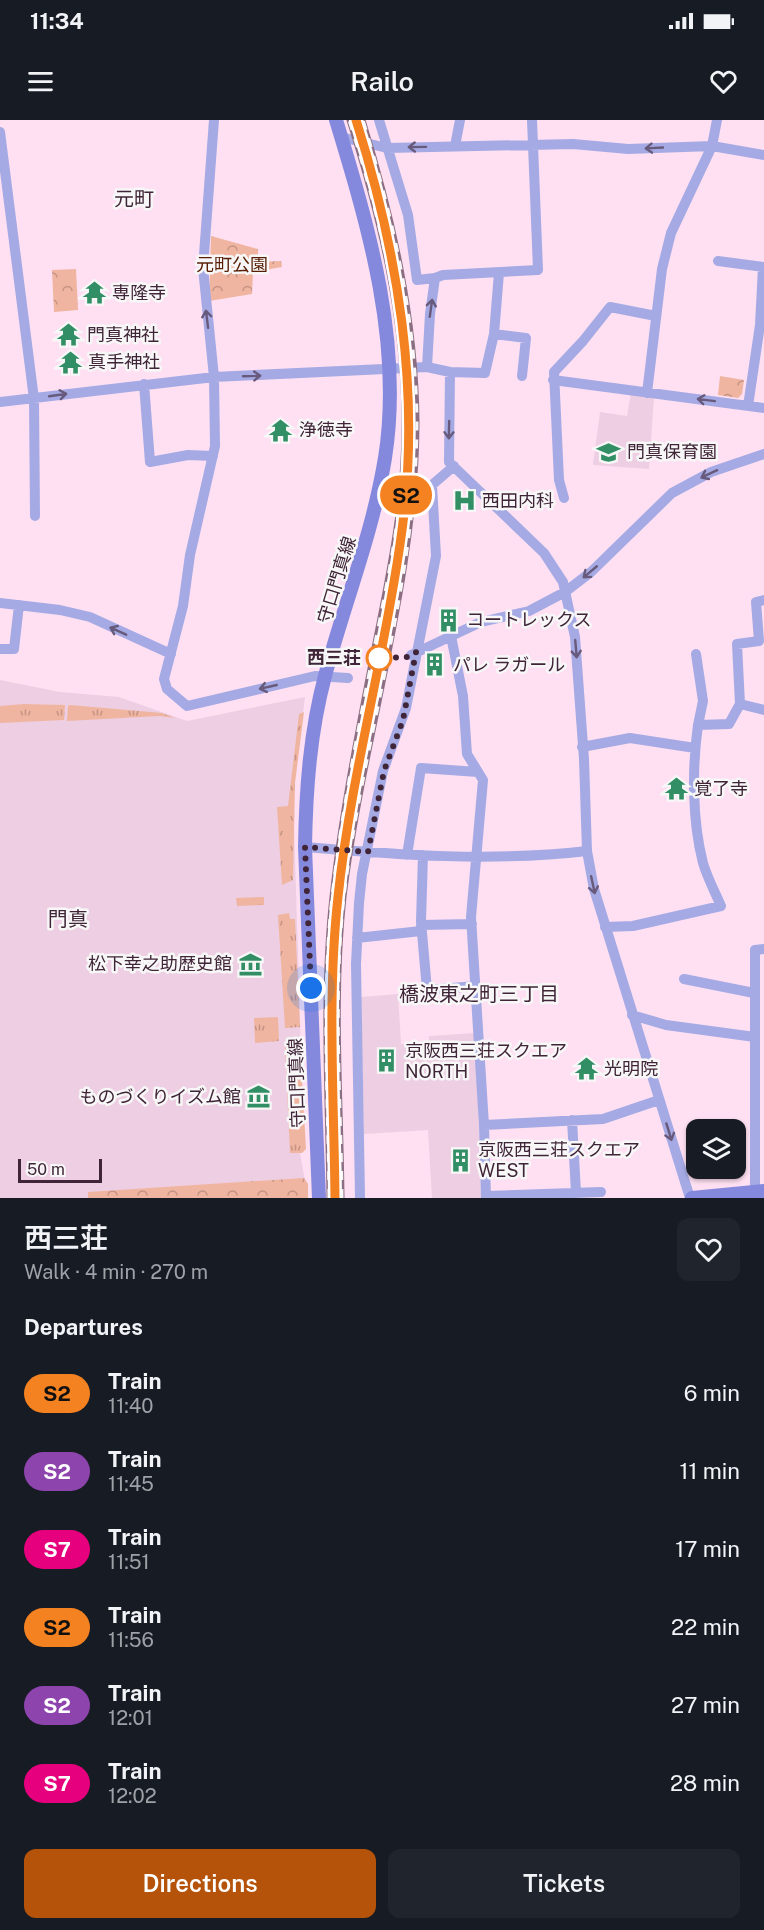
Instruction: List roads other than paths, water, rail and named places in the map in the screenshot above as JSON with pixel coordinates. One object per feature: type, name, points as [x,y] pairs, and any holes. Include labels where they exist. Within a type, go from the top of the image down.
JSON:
[{"type":"main road","name":"守口門真線","points":[[319,1198],[305,847],[306,792],[312,733],[325,676],[369,538],[378,498],[385,456],[388,370],[375,257],[336,120]]},
{"type":"main road","points":[[691,1198],[758,1194]]},
{"type":"street","points":[[214,120],[202,268],[214,377],[213,456],[190,555],[183,606],[164,679],[167,689],[187,706],[325,676],[336,679],[348,678]]},
{"type":"street","points":[[379,120],[408,215],[417,280],[442,275],[538,270],[532,120]]},
{"type":"street","points":[[455,146],[460,120]]},
{"type":"street","points":[[647,393],[656,316],[671,233],[712,146],[717,120]]},
{"type":"street","points":[[0,132],[2,170],[34,399],[35,516]]},
{"type":"street","points":[[341,137],[387,148],[573,144],[628,149],[712,146],[764,155]]},
{"type":"street","points":[[718,261],[763,267],[760,325],[748,406]]},
{"type":"street","points":[[0,402],[214,377],[427,367],[450,372],[485,373],[494,334],[499,273]]},
{"type":"street","points":[[427,367],[435,278]]},
{"type":"street","points":[[564,498],[559,480],[554,372],[610,307],[656,316]]},
{"type":"street","points":[[494,334],[526,338],[522,376]]},
{"type":"street","points":[[450,372],[449,462],[544,553],[563,582],[574,637],[582,747],[586,851],[605,927],[691,1198]]},
{"type":"street","points":[[553,380],[764,408]]},
{"type":"street","points":[[144,384],[150,462],[188,455],[213,456]]},
{"type":"street","points":[[412,655],[481,622],[529,611],[565,592],[591,572],[672,493],[711,472],[764,454]]},
{"type":"street","points":[[360,1198],[357,938],[362,874],[384,771],[403,720],[412,655],[436,556],[432,485],[454,466]]},
{"type":"street","points":[[698,725],[729,724],[740,704],[737,644],[759,640],[756,602],[764,600]]},
{"type":"street","points":[[0,603],[90,616],[171,654]]},
{"type":"street","points":[[0,649],[14,649],[19,605]]},
{"type":"street","points":[[451,636],[463,696],[466,754],[483,780],[474,858],[472,924],[486,1197],[601,1192]]},
{"type":"street","points":[[605,927],[633,926],[721,906],[703,864],[696,822],[695,748],[703,701],[696,654]]},
{"type":"street","points":[[740,704],[764,710]]},
{"type":"street","points":[[582,747],[630,738],[695,748]]},
{"type":"street","points":[[407,855],[421,768],[478,772]]},
{"type":"street","points":[[305,847],[474,858],[532,858],[586,851]]},
{"type":"street","points":[[423,855],[421,928],[427,990],[476,986]]},
{"type":"street","points":[[357,938],[421,928],[472,924]]},
{"type":"street","points":[[758,1194],[755,950],[764,949]]},
{"type":"street","points":[[684,979],[754,993]]},
{"type":"street","points":[[632,1016],[666,1025],[755,1036]]},
{"type":"street","points":[[484,1125],[603,1119],[659,1100]]},
{"type":"street","points":[[572,1120],[576,1193]]},
{"type":"railway","points":[[329,1198],[326,1009],[332,897],[350,772],[395,535],[404,450],[403,383],[395,306],[371,194],[349,120]]},
{"type":"railway","points":[[342,1198],[338,1009],[344,897],[363,778],[399,600],[415,481],[417,421],[416,382],[401,268],[384,193],[363,120]]},
{"type":"train","name":"S2","points":[[335,1198],[333,968],[338,898],[352,798],[402,529],[410,421],[408,370],[394,265],[385,222],[356,120]]},
{"type":"place","name":"専隆寺","points":[[94,293]]},
{"type":"place","name":"門真神社","points":[[69,335]]},
{"type":"place","name":"真手神社","points":[[70,362]]},
{"type":"place","name":"浄徳寺","points":[[281,430]]},
{"type":"place","name":"門真保育園","points":[[609,452]]},
{"type":"place","name":"西田内科","points":[[464,501]]},
{"type":"place","name":"コートレックス","points":[[448,620]]},
{"type":"place","name":"西三荘","points":[[379,658]]},
{"type":"place","name":"パレ ラガール","points":[[435,665]]},
{"type":"place","name":"覚了寺","points":[[676,789]]},
{"type":"place","name":"松下幸之助歴史館","points":[[250,964]]},
{"type":"place","name":"京阪西三荘スクエア NORTH","points":[[387,1061]]},
{"type":"place","name":"光明院","points":[[586,1069]]},
{"type":"place","name":"ものづくりイズム館","points":[[259,1097]]},
{"type":"place","name":"京阪西三荘スクエア WEST","points":[[460,1160]]},
{"type":"district","name":"元町","points":[[134,199]]},
{"type":"district","name":"門真","points":[[68,919]]},
{"type":"district","name":"橋波東之町三丁目","points":[[479,994]]},
{"type":"park label","name":"元町公園","points":[[232,265]]}]
